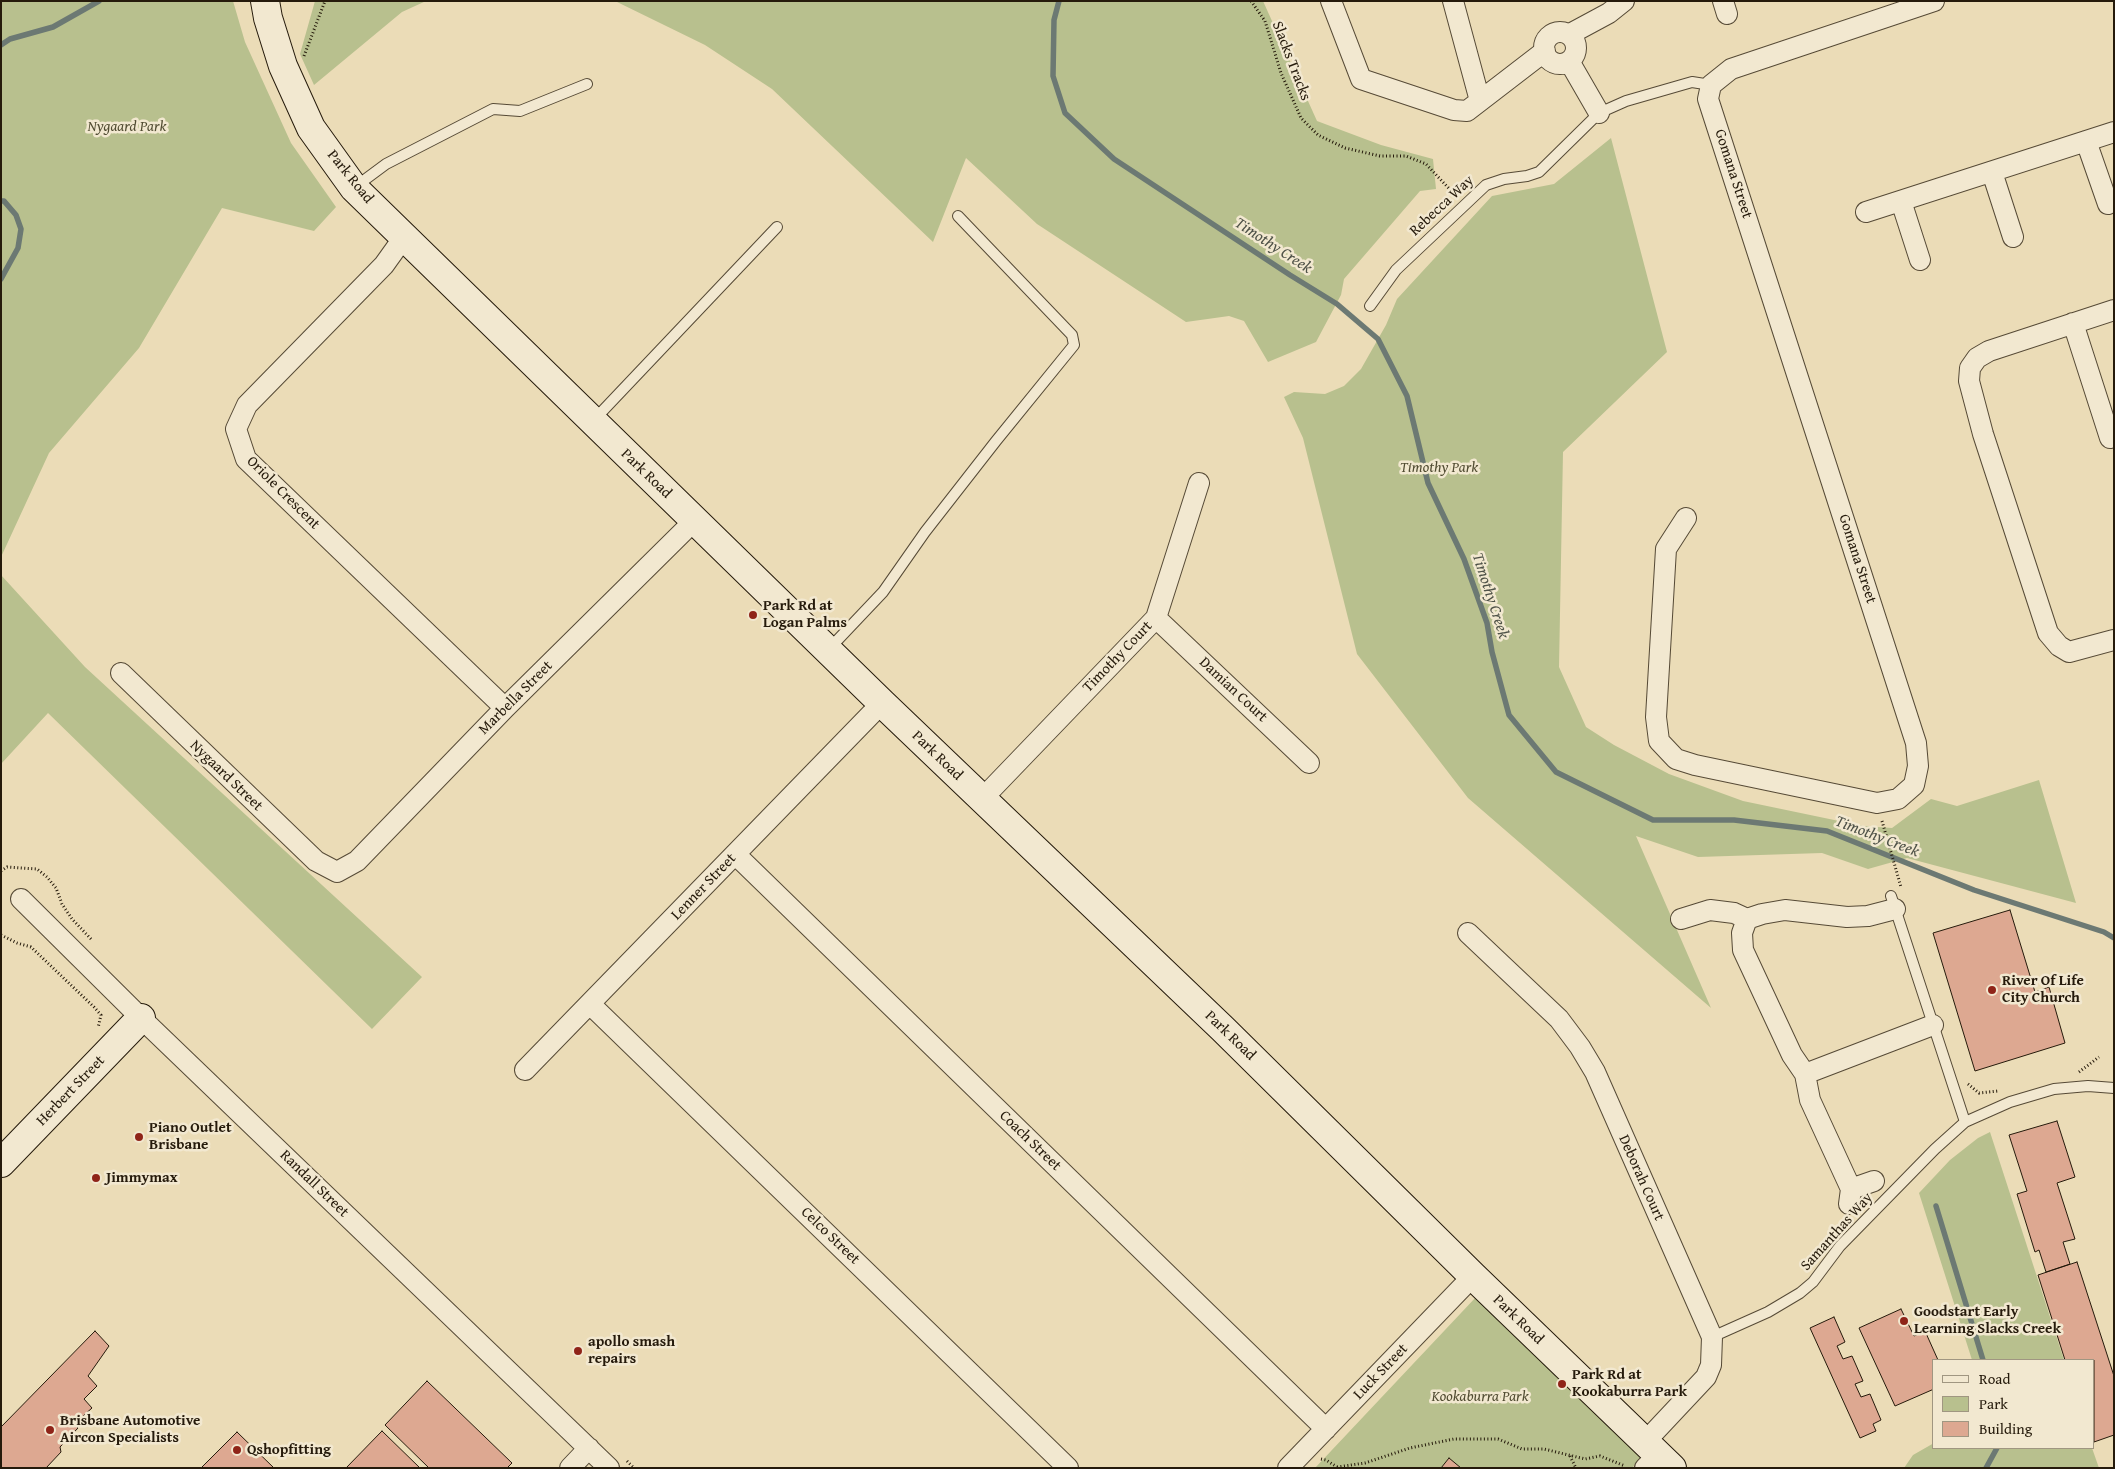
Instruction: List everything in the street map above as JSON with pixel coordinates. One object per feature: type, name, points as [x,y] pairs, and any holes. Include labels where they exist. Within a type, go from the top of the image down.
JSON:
[{"type":"street","name":"Park Road","points":[[265,1],[268,18],[283,66],[311,128],[354,188],[694,521],[829,649],[882,703],[1223,1029],[1655,1458]]},
{"type":"street","points":[[1331,1],[1361,79],[1454,110],[1467,111],[1480,101],[1544,51],[1546,40],[1554,33],[1564,32],[1570,34],[1574,38],[1577,48],[1569,62],[1559,64],[1554,63],[1544,51]]},
{"type":"street","points":[[1453,1],[1480,101]]},
{"type":"street","points":[[1570,34],[1609,13],[1624,1]]},
{"type":"street","points":[[1711,85],[1731,69],[1905,6],[1934,1]]},
{"type":"street","points":[[1569,62],[1599,113]]},
{"type":"street","name":"Gomana Street","points":[[1686,518],[1666,549],[1656,717],[1659,741],[1676,759],[1696,765],[1877,803],[1898,799],[1914,785],[1918,766],[1916,743],[1708,99],[1711,85]]},
{"type":"street","points":[[1866,212],[2114,132]]},
{"type":"street","points":[[2086,141],[2108,204]]},
{"type":"street","points":[[1992,172],[2013,237]]},
{"type":"street","points":[[1901,201],[1920,260]]},
{"type":"street","name":"Oriole Crescent","points":[[404,237],[384,265],[247,405],[236,429],[246,459],[505,708]]},
{"type":"street","points":[[2114,310],[1989,351],[1977,358],[1970,368],[1969,380],[1983,434],[2048,633],[2059,646],[2069,652],[2114,640]]},
{"type":"street","points":[[2073,323],[2110,438]]},
{"type":"street","name":"Timothy Court","points":[[982,798],[1156,618],[1199,483]]},
{"type":"street","name":"Marbella Street","points":[[337,872],[357,861],[505,708],[694,521]]},
{"type":"street","name":"Damian Court","points":[[1156,618],[1309,763]]},
{"type":"street","name":"Nygaard Street","points":[[121,673],[316,861],[337,872]]},
{"type":"street","name":"Lenner Street","points":[[525,1070],[591,1005],[882,703]]},
{"type":"street","name":"Coach Street","points":[[735,854],[1326,1429]]},
{"type":"street","name":"Randall Street","points":[[21,899],[141,1018],[609,1468]]},
{"type":"street","points":[[1681,920],[1710,910],[1734,913],[1748,919],[1762,914],[1785,910],[1847,916],[1868,916],[1897,900]]},
{"type":"street","points":[[1748,919],[1742,932],[1743,950],[1792,1055],[1805,1074],[1810,1100],[1850,1196],[1874,1181]]},
{"type":"street","name":"Deborah Court","points":[[1468,933],[1559,1020],[1580,1047],[1595,1072],[1712,1337],[1711,1365],[1706,1377],[1655,1458]]},
{"type":"street","name":"Celco Street","points":[[591,1005],[1068,1468]]},
{"type":"street","name":"Herbert Street","points":[[1,1163],[141,1018]]},
{"type":"street","points":[[1805,1074],[1933,1025]]},
{"type":"street","name":"Luck Street","points":[[1288,1468],[1473,1276]]},
{"type":"street","points":[[570,1468],[589,1448]]},
{"type":"lane","name":"Rebecca Way","points":[[1370,306],[1396,270],[1486,185],[1504,179],[1527,176],[1539,172],[1599,113],[1626,101],[1692,82],[1711,85]]},
{"type":"lane","points":[[354,188],[386,164],[493,109],[520,111],[587,84]]},
{"type":"lane","points":[[829,649],[883,592],[925,532],[1074,345],[1072,335],[958,216]]},
{"type":"lane","points":[[592,422],[777,227]]},
{"type":"lane","points":[[1897,900],[1933,1025],[1965,1122]]},
{"type":"lane","name":"Samanthas Way","points":[[1712,1337],[1768,1312],[1806,1287],[1840,1246],[1934,1149],[1965,1122],[2010,1102],[2054,1089],[2088,1086],[2114,1088]]},
{"type":"path","points":[[283,66],[304,58],[325,1]]},
{"type":"path","name":"Slacks Tracks","points":[[1251,1],[1265,21],[1281,73],[1301,118],[1318,135],[1345,148],[1380,156],[1406,156],[1426,164],[1465,204]]},
{"type":"path","points":[[1883,827],[1900,885],[1897,900]]},
{"type":"path","points":[[1,935],[31,947],[102,1015],[96,1034]]},
{"type":"path","points":[[2078,1073],[2099,1057]]},
{"type":"path","points":[[1963,1076],[1968,1084],[1978,1093],[2002,1091]]},
{"type":"path","points":[[1321,1459],[1337,1467],[1365,1463],[1410,1448],[1454,1439],[1498,1439],[1522,1450],[1544,1449],[1585,1459],[1600,1456],[1625,1466]]},
{"type":"path","points":[[1570,1456],[1576,1468]]},
{"type":"green space","name":"Nygaard Park","points":[[1,1],[233,1],[245,42],[291,143],[336,207],[314,231],[222,208],[139,348],[49,453],[1,557]]},
{"type":"green space","points":[[315,1],[426,1],[402,12],[314,85],[300,54]]},
{"type":"green space","points":[[615,1],[1263,1],[1317,121],[1381,145],[1433,159],[1436,189],[1420,191],[1344,279],[1341,295],[1316,342],[1268,362],[1244,321],[1229,316],[1186,322],[1037,224],[966,158],[933,242],[772,89],[705,45]]},
{"type":"green space","name":"Timothy Park","points":[[1611,138],[1667,352],[1563,452],[1559,667],[1586,727],[1614,745],[1669,774],[1743,801],[1863,826],[1892,828],[1931,799],[1957,806],[2039,780],[2076,903],[1907,858],[1868,869],[1822,853],[1698,857],[1636,836],[1711,1008],[1468,798],[1357,654],[1303,438],[1284,397],[1294,392],[1325,394],[1344,386],[1361,369],[1386,325],[1397,299],[1492,196],[1554,184]]},
{"type":"green space","points":[[1,575],[85,667],[422,977],[372,1029],[48,713],[1,764]]},
{"type":"green space","points":[[1990,1132],[2064,1359],[1972,1359],[1919,1193],[1950,1160],[1978,1138]]},
{"type":"green space","name":"Kookaburra Park","points":[[1477,1296],[1645,1455],[1632,1468],[1315,1468]]},
{"type":"green space","points":[[1932,1444],[1932,1449],[2092,1449],[2099,1468],[1904,1468],[1913,1455]]},
{"type":"building","name":"River Of Life City Church","points":[[2010,910],[2035,992],[2049,987],[2065,1043],[1975,1071],[1933,933]]},
{"type":"building","points":[[2057,1121],[2075,1177],[2057,1183],[2075,1239],[2063,1242],[2070,1264],[2046,1272],[2039,1250],[2035,1252],[2017,1194],[2027,1191],[2009,1135]]},
{"type":"building","points":[[2077,1262],[2114,1376],[2114,1435],[2095,1442],[2095,1359],[2065,1359],[2038,1275]]},
{"type":"building","points":[[1901,1309],[1914,1336],[1925,1331],[1938,1359],[1932,1359],[1932,1390],[1895,1406],[1859,1328]]},
{"type":"building","points":[[1834,1317],[1845,1342],[1837,1346],[1843,1359],[1852,1356],[1863,1381],[1855,1384],[1861,1397],[1870,1394],[1881,1420],[1873,1424],[1876,1431],[1860,1438],[1810,1328]]},
{"type":"building","points":[[95,1331],[109,1346],[88,1376],[97,1386],[84,1399],[92,1408],[74,1424],[78,1428],[60,1447],[61,1452],[46,1468],[1,1468],[1,1427]]},
{"type":"building","points":[[427,1381],[512,1463],[507,1468],[429,1468],[385,1425]]},
{"type":"building","points":[[382,1431],[420,1468],[346,1468]]},
{"type":"building","name":"Qshopfitting","points":[[237,1432],[274,1468],[201,1468]]},
{"type":"building","points":[[1449,1458],[1461,1468],[1441,1468]]},
{"type":"waterway","points":[[1,45],[10,39],[53,27],[99,1]]},
{"type":"waterway","name":"Timothy Creek","points":[[1059,1],[1054,20],[1053,76],[1065,113],[1114,159],[1337,304],[1378,339],[1407,396],[1428,483],[1464,559],[1487,623],[1492,652],[1509,715],[1556,772],[1653,820],[1734,820],[1827,831],[1974,890],[2104,932],[2114,938]]},
{"type":"waterway","points":[[1,201],[4,201],[16,215],[21,229],[18,248],[1,279]]},
{"type":"waterway","points":[[1936,1206],[1983,1359]]},
{"type":"waterway","points":[[1986,1468],[1996,1449]]},
{"type":"place","name":"Park Rd at Logan Palms","points":[[753,615]]},
{"type":"place","name":"River Of Life City Church","points":[[1992,990]]},
{"type":"place","name":"Piano Outlet Brisbane","points":[[139,1137]]},
{"type":"place","name":"Jimmymax","points":[[96,1178]]},
{"type":"place","name":"Goodstart Early Learning Slacks Creek","points":[[1904,1321]]},
{"type":"place","name":"apollo smash repairs","points":[[578,1351]]},
{"type":"place","name":"Park Rd at Kookaburra Park","points":[[1562,1384]]},
{"type":"place","name":"Brisbane Automotive Aircon Specialists","points":[[50,1430]]},
{"type":"place","name":"Qshopfitting","points":[[237,1450]]}]
